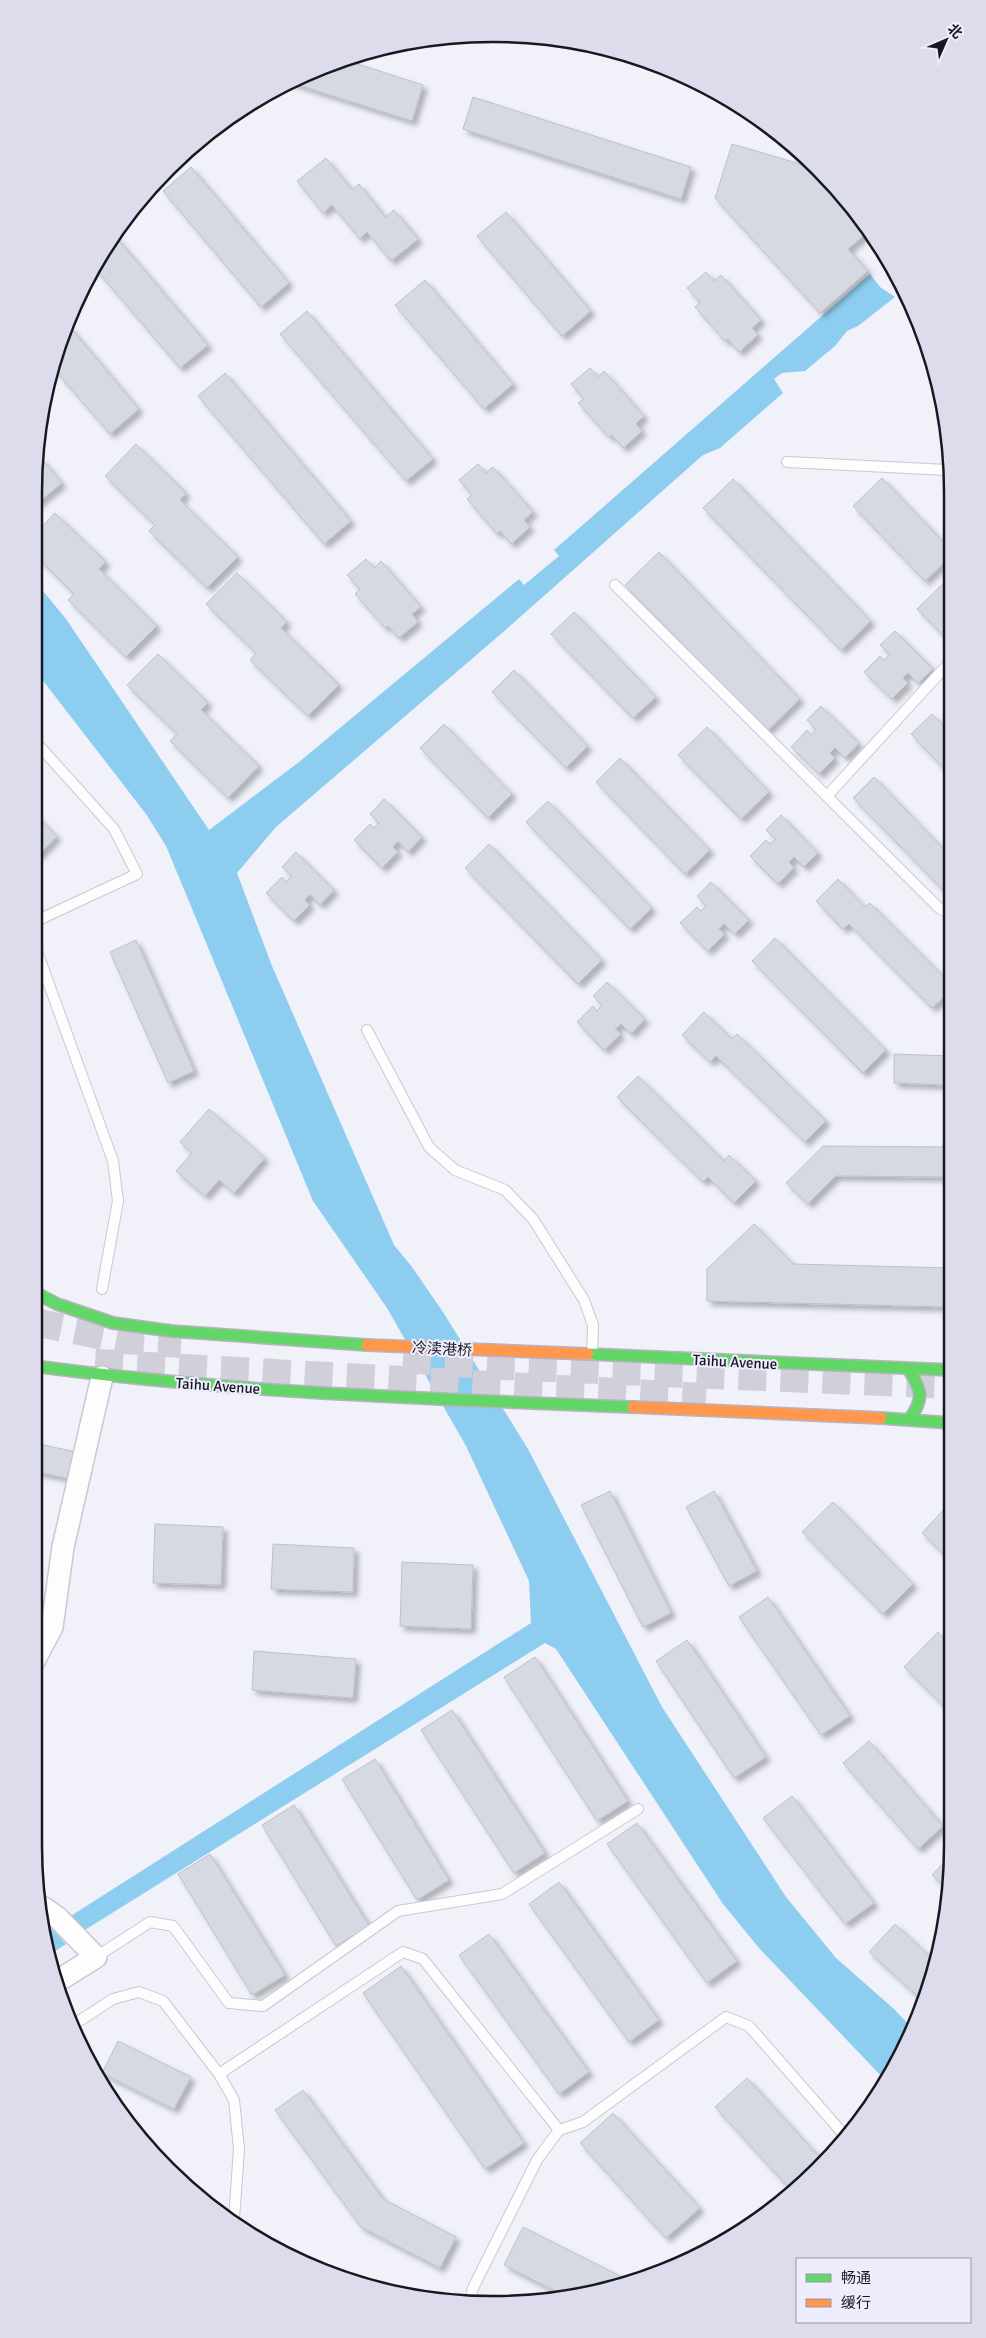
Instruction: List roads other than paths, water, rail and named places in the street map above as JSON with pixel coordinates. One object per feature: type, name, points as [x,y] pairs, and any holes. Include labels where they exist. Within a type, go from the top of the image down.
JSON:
[{"type":"main road","name":"冷渎港桥","points":[[42,1296],[57,1304],[113,1322],[171,1331],[366,1345],[519,1352]]},
{"type":"main road","name":"Taihu Avenue","points":[[519,1352],[944,1370]]},
{"type":"main road","name":"Taihu Avenue","points":[[42,1367],[102,1377],[402,1400],[910,1419]]},
{"type":"main road","points":[[910,1370],[922,1390],[921,1403],[910,1419],[944,1422]]},
{"type":"street","points":[[42,1646],[52,1628],[63,1547],[102,1377]]},
{"type":"street","points":[[51,1913],[96,1956],[63,1978]]},
{"type":"lane","points":[[788,462],[943,470]]},
{"type":"lane","points":[[615,585],[939,908],[944,911]]},
{"type":"lane","points":[[827,796],[944,668]]},
{"type":"lane","points":[[42,749],[114,829],[137,874],[42,918]]},
{"type":"lane","points":[[42,965],[114,1161],[118,1201],[102,1289]]},
{"type":"lane","points":[[366,1030],[429,1148],[455,1170],[505,1190],[533,1219],[584,1300],[593,1325],[592,1356]]},
{"type":"lane","points":[[96,1956],[150,1922],[173,1926],[229,2003],[264,2006],[398,1911],[502,1894],[638,1810]]},
{"type":"lane","points":[[219,2074],[403,1952],[423,1959],[559,2130]]},
{"type":"lane","points":[[78,2020],[113,1999],[139,1992],[163,2002],[219,2074],[234,2100],[239,2149],[234,2214]]},
{"type":"lane","points":[[471,2295],[473,2288],[537,2160],[559,2130],[583,2122],[726,2017],[749,2026],[841,2131]]},
{"type":"water","points":[[870,274],[880,287],[895,297],[858,326],[847,331],[835,346],[805,371],[782,373],[774,379],[783,393],[720,448],[703,455],[502,633],[276,827],[237,873],[272,966],[394,1245],[412,1267],[443,1312],[528,1449],[662,1707],[786,1897],[836,1958],[907,2022],[880,2075],[759,1948],[723,1904],[556,1649],[545,1643],[80,1933],[66,1919],[531,1623],[529,1581],[466,1446],[387,1308],[313,1201],[166,846],[146,814],[42,679],[42,590],[66,619],[209,830],[299,762],[519,579],[524,585],[559,556],[554,550]]},
{"type":"water","points":[[50,1928],[66,1944],[55,1951],[51,1933]]},
{"type":"tunnel","points":[[42,1324],[124,1340],[181,1344]]},
{"type":"tunnel","points":[[403,1359],[502,1366],[944,1385]]},
{"type":"tunnel","points":[[95,1363],[706,1397]]}]
